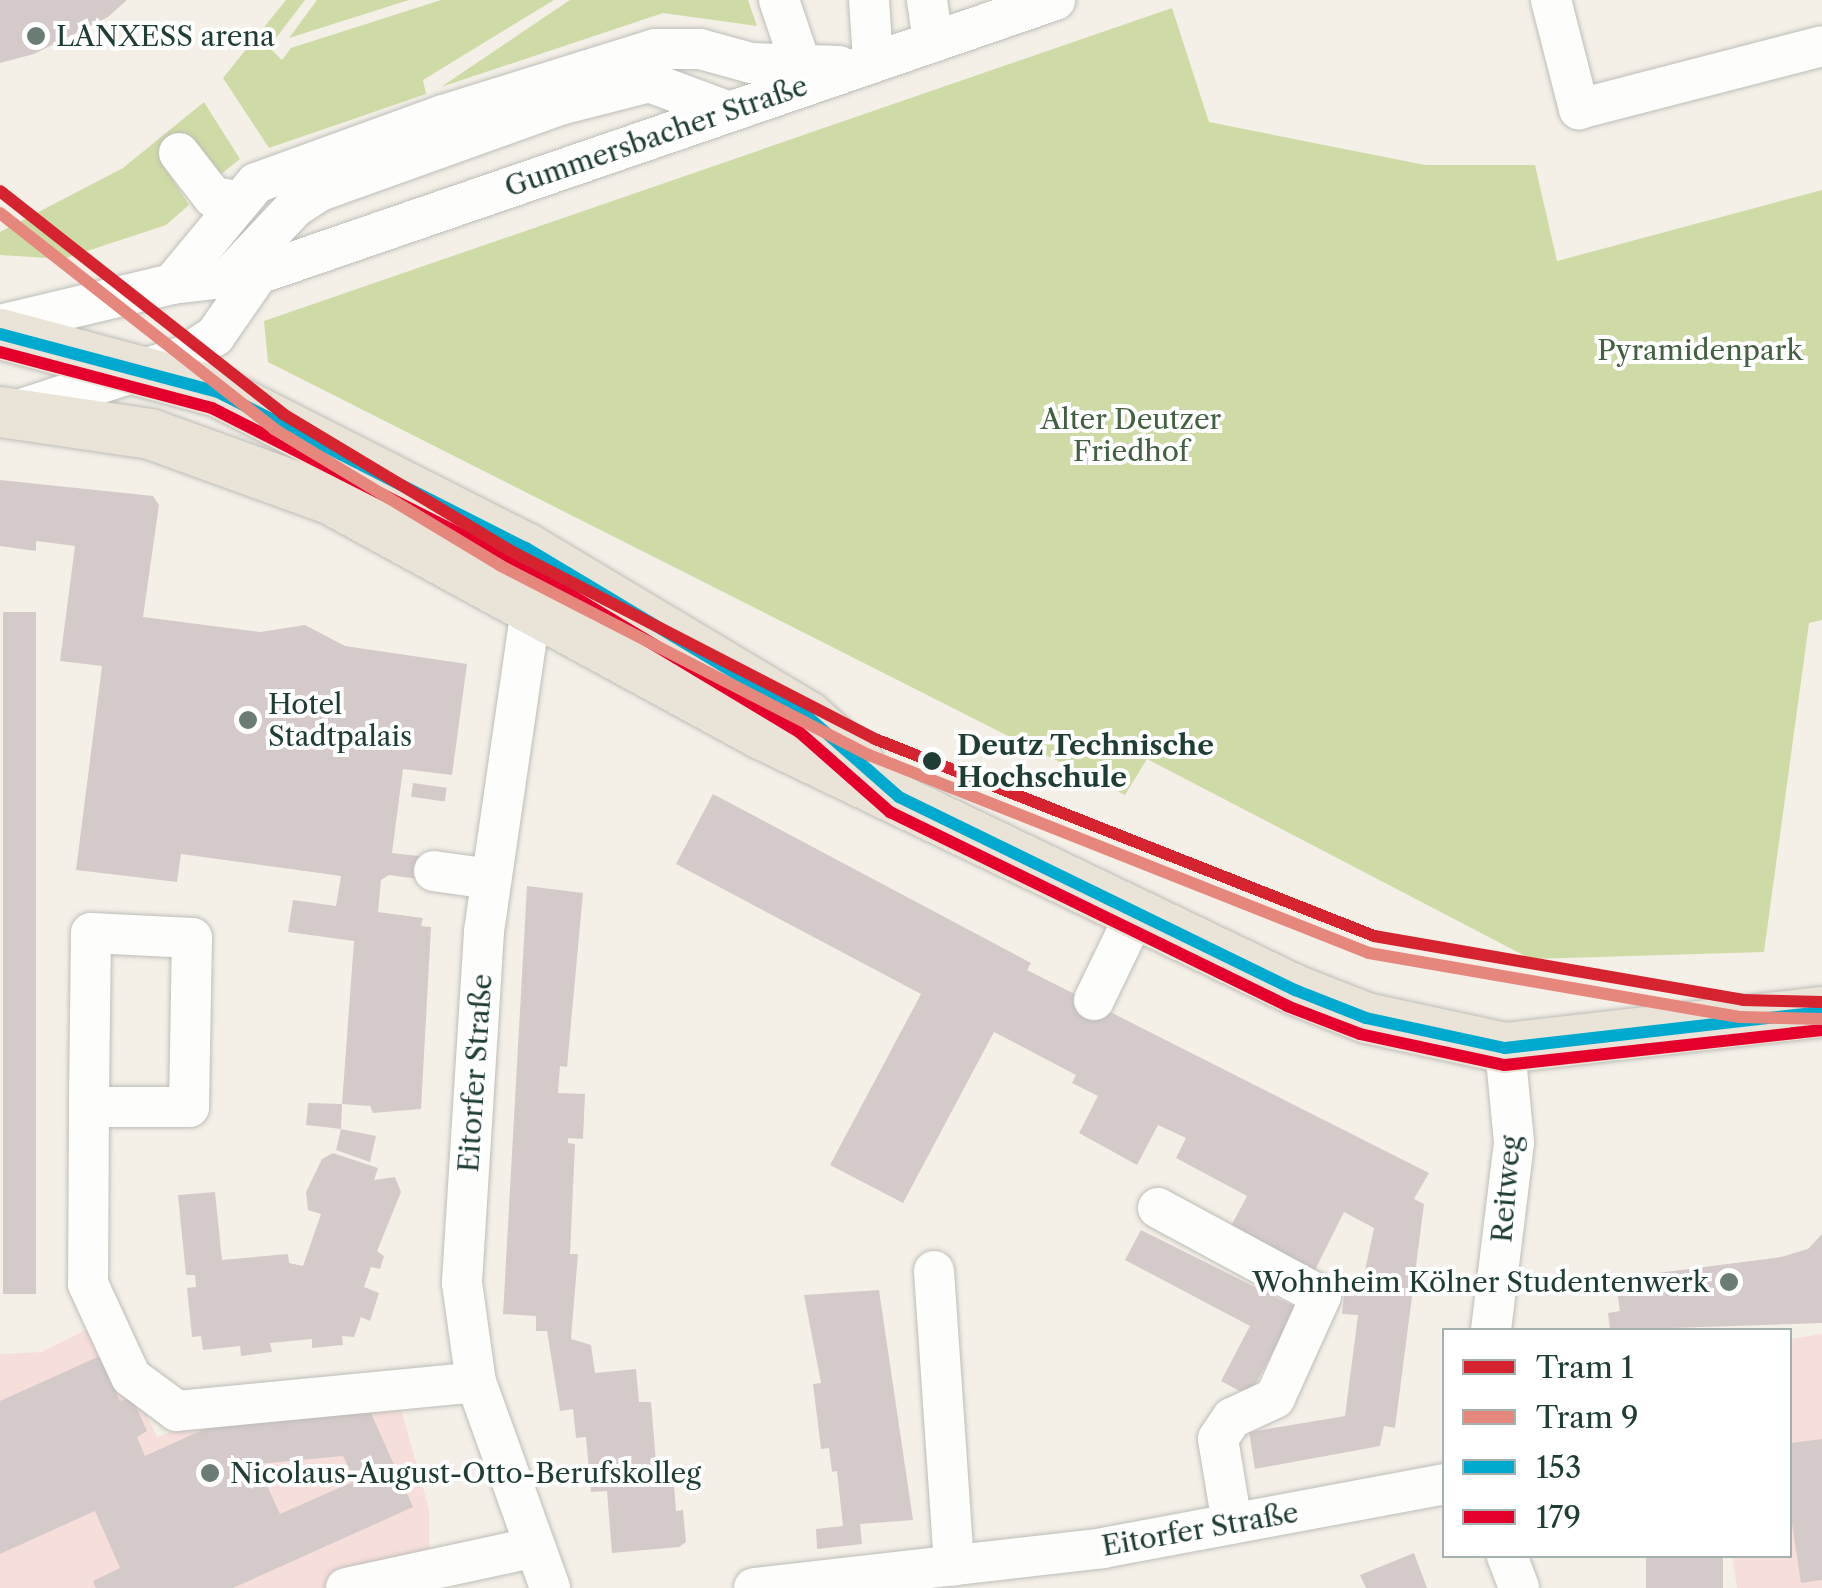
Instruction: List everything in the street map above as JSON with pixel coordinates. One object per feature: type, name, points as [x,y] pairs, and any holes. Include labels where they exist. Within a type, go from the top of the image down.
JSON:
[{"type":"main road","points":[[0,334],[145,368],[218,392],[526,548],[808,717],[899,797]]},
{"type":"main road","points":[[6,412],[92,422],[214,453],[330,499],[760,733],[1348,1011],[1506,1048],[1822,1012]]},
{"type":"street","points":[[172,284],[256,183],[622,57],[678,47],[803,72],[779,0]]},
{"type":"street","points":[[863,65],[869,0]]},
{"type":"street","points":[[926,0],[933,41]]},
{"type":"street","points":[[1550,0],[1579,109],[1822,46]]},
{"type":"street","name":"Gummersbacher Straße","points":[[0,325],[172,284],[245,274],[727,111],[803,72],[863,65],[1033,4]]},
{"type":"street","points":[[6,412],[145,368],[215,336],[245,274],[295,207],[320,191],[564,104],[649,82],[727,111]]},
{"type":"street","points":[[180,153],[213,197],[238,201]]},
{"type":"street","name":"Eitorfer Straße","points":[[526,548],[531,609],[490,879],[462,1283],[476,1382],[531,1548],[549,1588]]},
{"type":"street","points":[[434,871],[490,879]]},
{"type":"street","points":[[1094,1000],[1138,911]]},
{"type":"street","points":[[89,1108],[188,1107],[192,938],[91,933],[89,1108],[88,1284],[131,1377],[177,1411],[476,1382]]},
{"type":"street","name":"Reitweg","points":[[1490,1328],[1514,1142],[1506,1048]]},
{"type":"street","points":[[1158,1208],[1321,1296],[1275,1398],[1232,1418],[1218,1439],[1232,1524]]},
{"type":"street","points":[[934,1271],[954,1565]]},
{"type":"street","name":"Eitorfer Straße","points":[[754,1588],[954,1565],[1033,1572],[1232,1524],[1442,1484]]},
{"type":"street","points":[[346,1588],[531,1548]]},
{"type":"street","points":[[1507,1558],[1520,1588]]},
{"type":"shaded area","name":"Nicolaus-August-Otto-Berufskolleg","points":[[102,1322],[157,1437],[200,1420],[399,1402],[429,1509],[429,1588],[0,1588],[0,1354],[41,1352]]},
{"type":"shaded area","points":[[1822,1334],[1822,1588],[1737,1588],[1732,1558],[1792,1558],[1792,1339]]},
{"type":"green space","points":[[286,0],[305,0],[269,47],[282,60],[291,48],[441,0],[554,0],[423,80],[426,94],[269,148],[223,78]]},
{"type":"green space","points":[[317,0],[409,0],[289,38]]},
{"type":"green space","points":[[570,0],[748,0],[757,26],[663,13],[441,87]]},
{"type":"green space","name":"Alter Deutzer Friedhof","points":[[1172,8],[1209,122],[1425,165],[1535,165],[1557,261],[1822,190],[1822,620],[1809,623],[1764,952],[1531,959],[1147,759],[1125,795],[268,362],[264,321]]},
{"type":"green space","points":[[204,102],[240,159],[216,178],[163,165],[189,205],[166,225],[63,259],[0,255],[0,232],[123,168]]},
{"type":"building","name":"LANXESS arena","points":[[0,0],[127,0],[108,17],[34,54],[0,63]]},
{"type":"building","points":[[0,480],[153,496],[159,505],[143,617],[260,632],[305,625],[345,646],[467,664],[452,775],[403,769],[392,853],[436,858],[433,881],[389,875],[381,880],[378,912],[423,918],[421,926],[431,927],[421,1109],[373,1113],[370,1106],[342,1104],[354,941],[288,932],[293,900],[336,906],[341,876],[181,854],[177,882],[76,870],[102,666],[60,661],[75,546],[36,541],[36,551],[0,546]]},
{"type":"building","points":[[3,612],[36,612],[36,1294],[3,1294]]},
{"type":"building","points":[[413,783],[447,788],[445,802],[411,797]]},
{"type":"building","points":[[713,794],[1031,963],[1027,970],[1429,1173],[1414,1199],[1424,1204],[1395,1428],[1384,1426],[1380,1446],[1255,1469],[1249,1432],[1345,1416],[1358,1315],[1342,1314],[1346,1278],[1363,1280],[1374,1228],[1344,1212],[1314,1272],[1231,1226],[1247,1196],[1176,1158],[1186,1138],[1158,1125],[1137,1165],[1079,1133],[1098,1096],[1072,1083],[1076,1075],[994,1032],[903,1203],[830,1165],[921,994],[676,864]]},
{"type":"building","points":[[527,886],[583,893],[567,1067],[560,1066],[558,1093],[585,1094],[583,1139],[568,1138],[568,1143],[575,1144],[570,1254],[578,1254],[571,1339],[591,1345],[595,1373],[636,1369],[639,1402],[651,1402],[658,1486],[674,1485],[676,1511],[683,1510],[686,1542],[679,1547],[612,1553],[607,1491],[591,1492],[586,1437],[576,1438],[573,1409],[560,1411],[547,1331],[536,1331],[536,1316],[503,1314]]},
{"type":"building","points":[[308,1103],[342,1104],[341,1129],[306,1125]]},
{"type":"building","points":[[341,1129],[376,1136],[370,1162],[336,1150]]},
{"type":"building","points":[[333,1153],[378,1168],[374,1180],[395,1177],[401,1192],[377,1251],[384,1256],[380,1269],[371,1267],[364,1287],[379,1293],[370,1321],[361,1317],[354,1337],[342,1336],[343,1345],[312,1348],[312,1339],[270,1343],[272,1352],[241,1356],[240,1346],[203,1350],[201,1336],[192,1337],[187,1288],[196,1287],[195,1275],[186,1275],[178,1195],[215,1192],[222,1260],[288,1254],[289,1263],[303,1266],[321,1214],[308,1210],[306,1192],[322,1159]]},
{"type":"building","points":[[1141,1230],[1297,1308],[1249,1396],[1221,1381],[1250,1326],[1125,1260]]},
{"type":"building","name":"Wohnheim Kölner Studentenwerk","points":[[1822,1234],[1822,1323],[1610,1328],[1608,1313],[1620,1311],[1617,1291],[1637,1289],[1635,1276],[1781,1257],[1808,1249]]},
{"type":"building","points":[[879,1290],[913,1520],[860,1524],[862,1544],[817,1549],[816,1529],[843,1526],[837,1471],[832,1472],[829,1448],[821,1449],[813,1384],[821,1383],[804,1295]]},
{"type":"building","name":"Nicolaus-August-Otto-Berufskolleg","points":[[100,1356],[120,1401],[132,1398],[147,1431],[137,1437],[145,1456],[209,1427],[370,1411],[413,1507],[233,1588],[96,1588],[93,1581],[120,1568],[95,1511],[0,1554],[0,1401]],"holes":[[[343,1456],[355,1481],[280,1514],[257,1464]]]},
{"type":"building","points":[[1822,1439],[1822,1580],[1801,1583],[1792,1524],[1792,1443]]},
{"type":"building","points":[[1414,1553],[1427,1588],[1366,1588],[1360,1575]]},
{"type":"building","points":[[1646,1558],[1723,1558],[1723,1588],[1646,1588]]},
{"type":"tram line","name":"1","points":[[0,191],[283,414],[509,550],[875,739],[1374,936],[1743,1000],[1822,1002]]},
{"type":"tram line","name":"9","points":[[0,213],[274,429],[501,566],[869,755],[1369,953],[1740,1017],[1822,1019]]},
{"type":"transit line","name":"153","points":[[0,334],[218,392],[526,548],[808,717],[899,797],[1295,990],[1366,1018],[1505,1048],[1822,1012]]},
{"type":"transit line","name":"179","points":[[0,352],[212,408],[518,563],[798,731],[890,812],[1287,1006],[1360,1034],[1505,1065],[1822,1030]]},
{"type":"place","name":"LANXESS arena","points":[[36,36]]},
{"type":"place","name":"Hotel Stadtpalais","points":[[248,720]]},
{"type":"place","name":"Deutz Technische Hochschule","points":[[932,761]]},
{"type":"place","name":"Wohnheim Kölner Studentenwerk","points":[[1729,1282]]},
{"type":"place","name":"Nicolaus-August-Otto-Berufskolleg","points":[[210,1473]]},
{"type":"park label","name":"Pyramidenpark","points":[[1700,350]]}]
